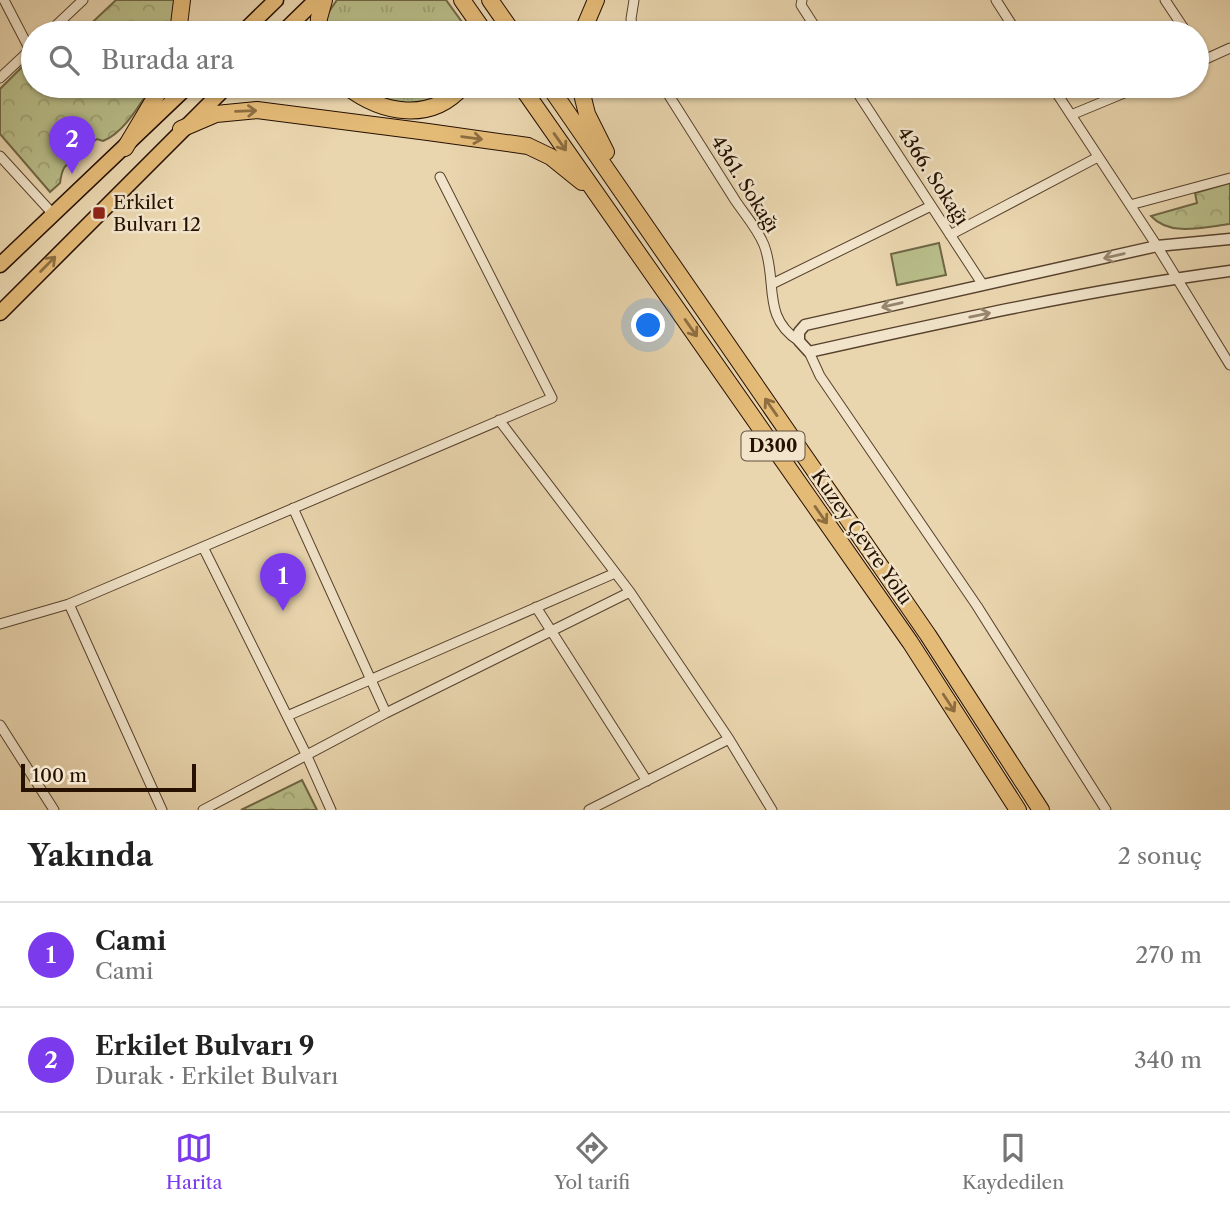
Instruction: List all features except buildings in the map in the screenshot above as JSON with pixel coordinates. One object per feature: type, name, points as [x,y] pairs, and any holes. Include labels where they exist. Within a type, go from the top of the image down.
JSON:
[{"type":"highway","points":[[179,21],[182,0]]},
{"type":"highway","points":[[319,21],[324,0]]},
{"type":"highway","points":[[490,0],[505,21]]},
{"type":"highway","points":[[587,21],[596,0]]},
{"type":"highway","points":[[463,2],[470,21]]},
{"type":"highway","points":[[463,2],[476,21]]},
{"type":"highway","points":[[125,148],[155,98]]},
{"type":"highway","points":[[366,98],[391,109],[409,111],[440,105],[448,98]]},
{"type":"highway","name":"Kuzey Çevre Yolu","points":[[529,98],[910,642],[1018,810]]},
{"type":"highway","name":"Kuzey Çevre Yolu","points":[[558,98],[928,635],[1041,810]]},
{"type":"highway","points":[[583,98],[591,124],[636,210]]},
{"type":"highway","points":[[181,129],[216,114],[257,110],[528,146],[551,158],[597,194]]},
{"type":"main road","points":[[254,21],[276,0]]},
{"type":"main road","points":[[294,21],[316,0]]},
{"type":"main road","points":[[0,265],[176,98]]},
{"type":"main road","points":[[0,313],[214,98]]},
{"type":"street","points":[[4,0],[21,29]]},
{"type":"street","points":[[60,21],[82,0]]},
{"type":"street","points":[[631,21],[634,0]]},
{"type":"street","points":[[996,0],[1009,21]]},
{"type":"street","points":[[1165,0],[1179,21]]},
{"type":"street","points":[[804,2],[813,21]]},
{"type":"street","points":[[1209,57],[1230,48]]},
{"type":"street","points":[[0,78],[21,58]]},
{"type":"street","name":"4361. Sokağı","points":[[671,98],[757,231],[768,256],[776,317],[785,331],[799,341]]},
{"type":"street","name":"4366. Sokağı","points":[[861,98],[983,285]]},
{"type":"street","points":[[1060,98],[1157,246],[1230,365]]},
{"type":"street","points":[[1071,115],[1112,98]]},
{"type":"street","points":[[0,156],[53,214]]},
{"type":"street","points":[[950,235],[1098,157]]},
{"type":"street","points":[[0,624],[69,604],[552,398],[440,177]]},
{"type":"street","points":[[1130,205],[1230,178]]},
{"type":"street","points":[[772,284],[931,206]]},
{"type":"street","points":[[1230,239],[1157,246],[805,325],[799,332],[799,341],[804,350],[809,352],[1020,307],[1175,278],[1230,271]]},
{"type":"street","points":[[809,352],[820,376],[977,606],[1107,810]]},
{"type":"street","points":[[499,420],[630,593],[729,739],[772,810]]},
{"type":"street","points":[[293,508],[386,713]]},
{"type":"street","points":[[203,547],[331,810]]},
{"type":"street","points":[[287,716],[615,573]]},
{"type":"street","points":[[203,810],[386,713],[630,593]]},
{"type":"street","points":[[69,604],[162,810]]},
{"type":"street","points":[[536,607],[647,781]]},
{"type":"street","points":[[0,724],[54,810]]},
{"type":"street","points":[[589,810],[729,739]]},
{"type":"green space","points":[[116,0],[176,0],[173,21],[94,21]]},
{"type":"green space","points":[[337,0],[446,0],[461,21],[326,21],[328,13]]},
{"type":"green space","points":[[21,68],[21,98],[144,98],[118,132],[103,141],[97,139],[85,148],[83,156],[64,167],[60,183],[50,192],[0,134],[0,89]]},
{"type":"green space","points":[[383,98],[439,98],[416,104]]},
{"type":"green space","points":[[1230,183],[1230,224],[1177,229],[1168,227],[1151,216],[1197,203],[1195,193]]},
{"type":"green space","points":[[939,243],[946,275],[897,285],[891,254]]},
{"type":"green space","points":[[302,780],[317,810],[241,810]]},
{"type":"place","name":"Erkilet Bulvarı 9","points":[[72,174]]},
{"type":"place","name":"Erkilet Bulvarı 12","points":[[99,213]]},
{"type":"place","name":"Cami","points":[[283,611]]}]
